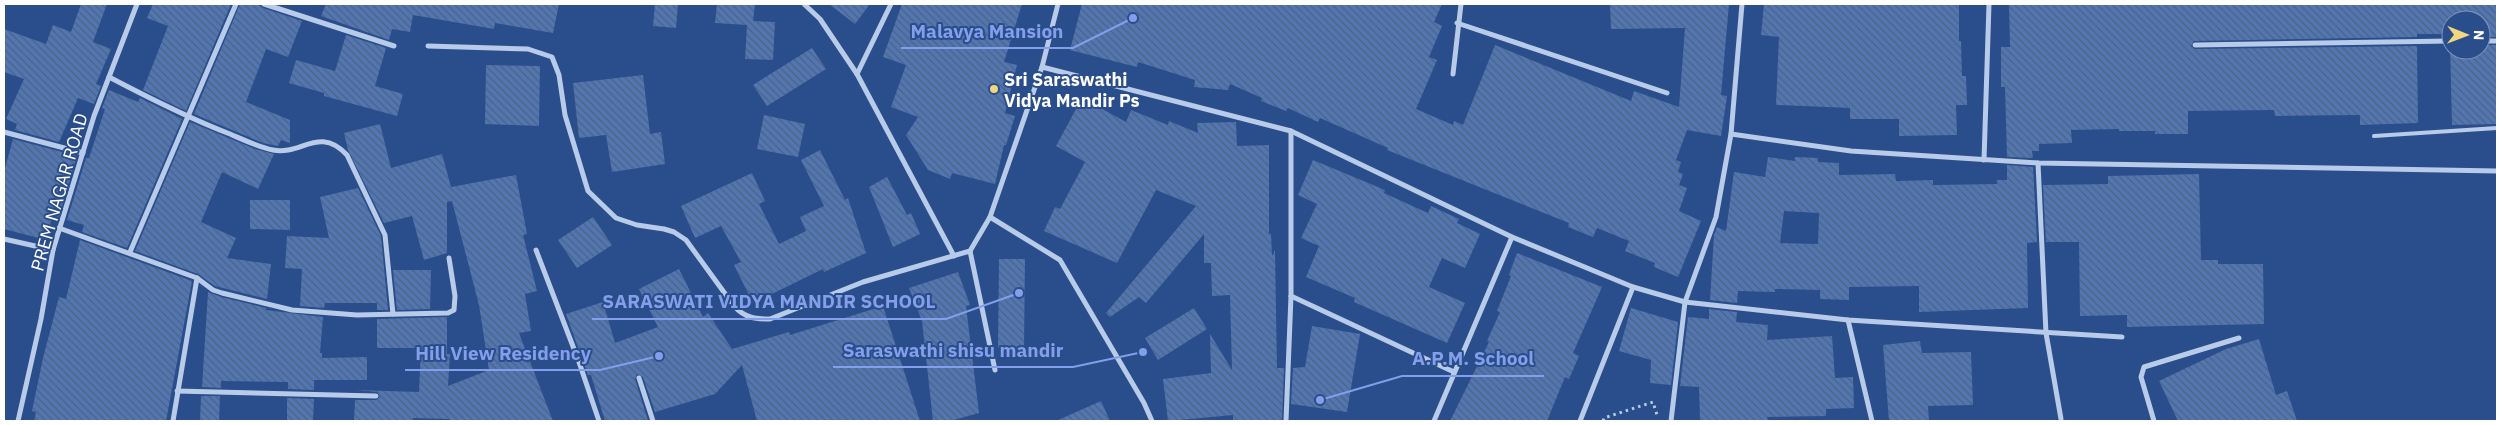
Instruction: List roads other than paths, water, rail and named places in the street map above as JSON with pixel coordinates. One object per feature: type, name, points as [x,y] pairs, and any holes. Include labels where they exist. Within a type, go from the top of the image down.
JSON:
[{"type":"street","name":"PREM NAGAR ROAD","points":[[18,421],[41,320],[53,250],[59,228],[82,153],[137,4]]},
{"type":"street","points":[[130,252],[189,118],[236,4]]},
{"type":"street","points":[[264,4],[394,46]]},
{"type":"street","points":[[804,4],[820,19],[857,74],[954,256]]},
{"type":"street","points":[[857,74],[891,4]]},
{"type":"street","points":[[995,370],[970,251],[990,216],[1042,67],[1058,4]]},
{"type":"street","points":[[1453,74],[1461,4]]},
{"type":"street","points":[[1671,421],[1685,302],[1716,217],[1731,134],[1742,4]]},
{"type":"street","points":[[1984,160],[1989,4]]},
{"type":"street","points":[[1458,22],[1668,93]]},
{"type":"street","points":[[2195,45],[2441,41]]},
{"type":"street","points":[[428,46],[528,49],[552,57],[560,75],[564,115],[588,191],[616,218],[637,225],[674,232],[686,240],[742,315],[754,319],[770,319],[863,282],[970,251]]},
{"type":"street","points":[[1042,67],[1291,131],[1512,237],[1633,287],[1685,302],[1848,320],[2046,334],[2122,337]]},
{"type":"street","points":[[109,77],[189,118],[275,151],[296,148],[310,142],[325,142],[340,147],[347,155],[385,235],[393,314]]},
{"type":"street","points":[[1286,421],[1291,296],[1291,131]]},
{"type":"street","points":[[4,132],[82,153]]},
{"type":"street","points":[[1731,134],[1852,151],[1984,160],[2497,171]]},
{"type":"street","points":[[2038,162],[2046,334],[2061,419]]},
{"type":"street","points":[[990,216],[1060,260],[1144,403],[1152,421]]},
{"type":"street","points":[[59,228],[130,252],[197,278],[213,290],[292,310],[357,315],[448,313],[454,310],[455,296],[449,258]]},
{"type":"street","points":[[1434,421],[1512,237]]},
{"type":"street","points":[[4,239],[53,250]]},
{"type":"street","points":[[536,250],[600,421]]},
{"type":"street","points":[[173,421],[197,278]]},
{"type":"street","points":[[1580,421],[1633,287]]},
{"type":"street","points":[[1291,296],[1454,372]]},
{"type":"street","points":[[1848,320],[1872,421]]},
{"type":"street","points":[[2154,421],[2142,377],[2144,368],[2239,338]]},
{"type":"street","points":[[639,378],[652,421]]},
{"type":"street","points":[[177,391],[376,396]]},
{"type":"lane","points":[[2374,136],[2497,128]]},
{"type":"place","name":"Malavya Mansion","points":[[1133,18]]},
{"type":"place","name":"Sri Saraswathi Vidya Mandir Ps","points":[[994,89]]},
{"type":"place","name":"SARASWATI VIDYA MANDIR SCHOOL","points":[[1019,293]]},
{"type":"place","name":"Saraswathi shisu mandir","points":[[1143,352]]},
{"type":"place","name":"Hill View Residency","points":[[659,356]]},
{"type":"place","name":"A.P.M. School","points":[[1320,400]]}]
